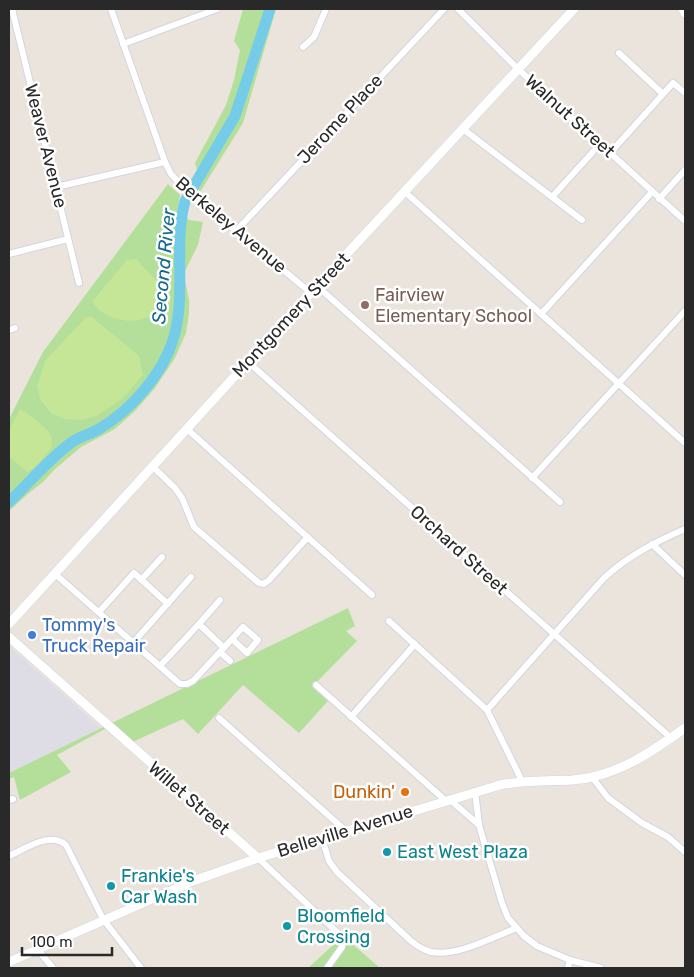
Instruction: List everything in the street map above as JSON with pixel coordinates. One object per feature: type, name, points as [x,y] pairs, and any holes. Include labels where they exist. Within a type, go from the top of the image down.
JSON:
[{"type":"street","name":"Weaver Avenue","points":[[12,9],[80,283]]},
{"type":"street","name":"Berkeley Avenue","points":[[111,9],[164,162],[171,174],[237,230],[314,289],[560,502]]},
{"type":"street","points":[[123,44],[218,9]]},
{"type":"street","points":[[303,47],[314,37],[326,9]]},
{"type":"street","name":"Jerome Place","points":[[237,230],[444,9]]},
{"type":"street","name":"Walnut Street","points":[[458,9],[518,69],[685,222]]},
{"type":"street","name":"Montgomery Street","points":[[9,624],[314,289],[574,9]]},
{"type":"street","points":[[683,9],[685,13]]},
{"type":"street","points":[[619,53],[663,94]]},
{"type":"street","points":[[610,153],[673,82],[685,93]]},
{"type":"street","points":[[463,129],[582,220]]},
{"type":"street","points":[[552,197],[600,144]]},
{"type":"street","points":[[56,187],[164,162]]},
{"type":"street","points":[[659,198],[685,170]]},
{"type":"street","points":[[405,192],[685,443]]},
{"type":"street","points":[[541,314],[652,192]]},
{"type":"street","points":[[9,254],[68,239]]},
{"type":"street","points":[[532,478],[685,311]]},
{"type":"street","name":"Orchard Street","points":[[248,362],[671,738]]},
{"type":"street","points":[[187,428],[372,595]]},
{"type":"street","points":[[152,466],[176,488],[194,527],[259,583],[264,584],[270,580],[308,537]]},
{"type":"street","points":[[487,710],[604,578],[619,565],[652,544],[685,528]]},
{"type":"street","points":[[652,544],[685,575]]},
{"type":"street","points":[[141,580],[162,557]]},
{"type":"street","points":[[54,573],[180,684],[187,684],[193,681],[232,639]]},
{"type":"street","points":[[99,612],[134,573],[168,604]]},
{"type":"street","points":[[133,643],[191,577]]},
{"type":"street","points":[[160,666],[220,600]]},
{"type":"street","points":[[389,621],[487,710],[522,781]]},
{"type":"street","points":[[199,624],[230,661]]},
{"type":"street","name":"Willet Street","points":[[9,637],[258,858],[339,934],[342,947],[327,968]]},
{"type":"street","points":[[351,717],[415,644]]},
{"type":"street","points":[[316,685],[447,800],[479,824]]},
{"type":"street","points":[[219,718],[346,831]]},
{"type":"street","name":"Belleville Avenue","points":[[9,962],[193,881],[258,858],[475,791],[522,781],[573,780],[620,769],[685,728]]},
{"type":"street","points":[[592,777],[608,798],[642,822],[668,837],[685,852]]},
{"type":"street","points":[[475,791],[479,824],[508,918],[524,936],[537,946],[570,960],[601,968]]},
{"type":"street","points":[[322,838],[330,861],[337,872],[411,941],[421,948],[441,952],[462,950],[517,928]]},
{"type":"street","points":[[9,856],[49,839],[61,842],[69,850],[104,919],[141,968]]},
{"type":"street","points":[[38,950],[53,968]]},
{"type":"street","points":[[568,968],[570,960]]},
{"type":"shaded area","points":[[9,646],[102,729],[9,773]]},
{"type":"green space","points":[[243,9],[276,9],[243,123],[200,192],[190,183],[197,170],[195,163],[226,105],[234,80],[240,50],[234,41]]},
{"type":"green space","points":[[168,184],[180,195],[177,211],[189,220],[203,222],[198,245],[185,271],[189,313],[186,333],[175,358],[155,388],[136,410],[115,429],[81,447],[9,511],[9,419],[43,352]]},
{"type":"green space","points":[[136,259],[171,297],[169,306],[148,318],[140,320],[118,319],[107,315],[93,301],[127,260]]},
{"type":"green space","points":[[86,317],[92,317],[139,356],[143,375],[122,399],[96,416],[82,420],[65,419],[51,413],[41,401],[37,386],[46,360]]},
{"type":"green space","points":[[20,409],[35,419],[51,434],[52,447],[39,463],[28,472],[9,457],[9,431]]},
{"type":"green space","points":[[348,608],[355,626],[346,631],[357,641],[312,687],[328,701],[299,733],[243,685],[198,734],[183,719],[128,744],[105,729],[57,755],[71,772],[20,800],[14,777],[9,779],[9,773]]},
{"type":"green space","points":[[343,936],[380,968],[308,968]]},
{"type":"waterway","name":"Second River","points":[[9,502],[47,463],[75,440],[99,429],[134,402],[153,379],[168,353],[177,323],[179,306],[180,235],[185,201],[235,116],[270,9]]},
{"type":"place","name":"Fairview Elementary School","points":[[365,305]]},
{"type":"place","name":"Tommy's Truck Repair","points":[[32,635]]},
{"type":"place","name":"Dunkin'","points":[[405,792]]},
{"type":"place","name":"East West Plaza","points":[[387,852]]},
{"type":"place","name":"Frankie's Car Wash","points":[[111,886]]},
{"type":"place","name":"Bloomfield Crossing","points":[[287,926]]}]
